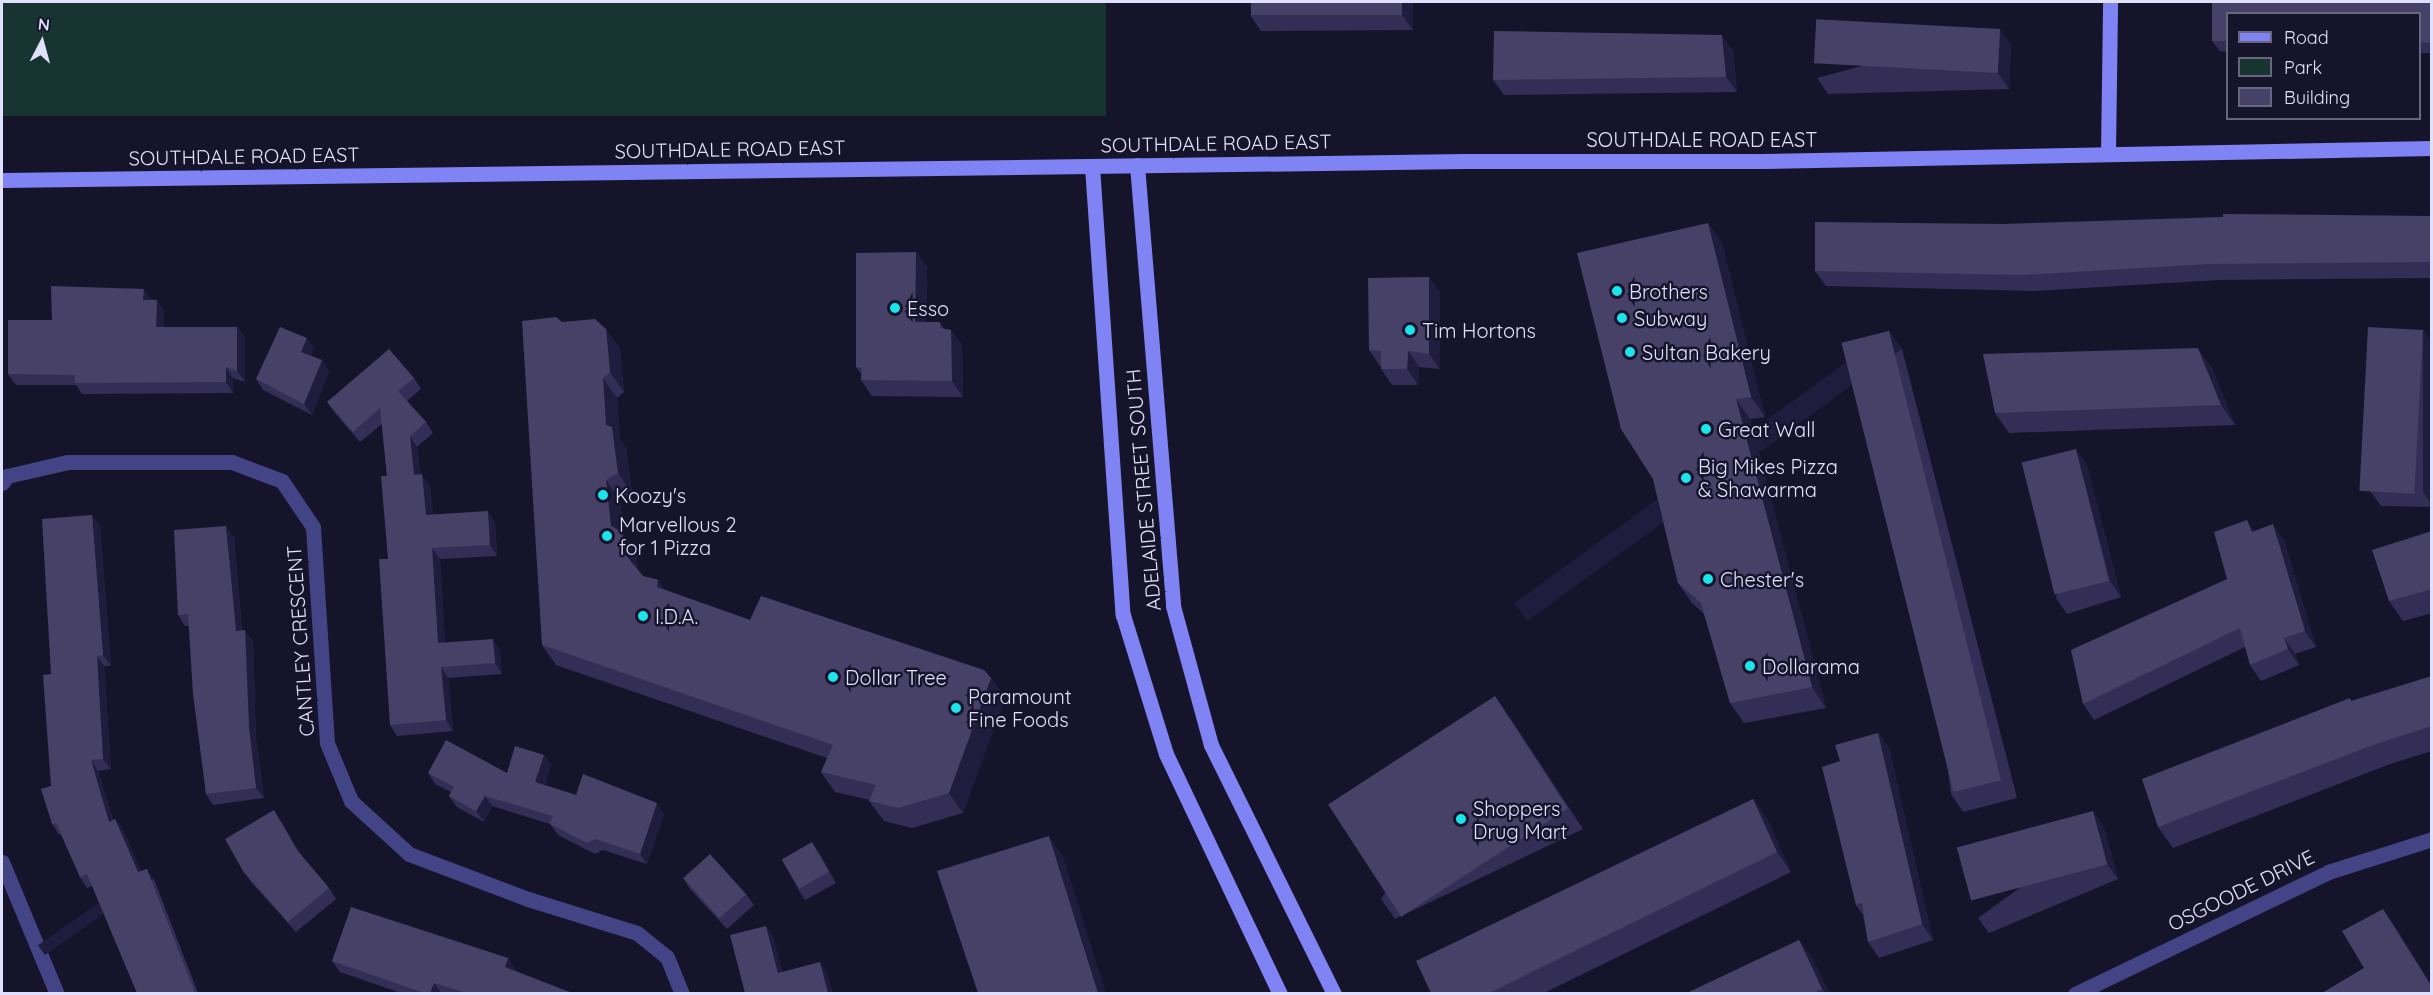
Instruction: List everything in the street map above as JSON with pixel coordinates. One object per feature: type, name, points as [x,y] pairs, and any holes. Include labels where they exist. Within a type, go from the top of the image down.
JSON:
[{"type":"main road","points":[[2108,152],[2110,2]]},
{"type":"main road","name":"SOUTHDALE ROAD EAST","points":[[2,180],[1137,165],[1763,161],[2108,152],[2432,148]]},
{"type":"main road","name":"ADELAIDE STREET SOUTH","points":[[1137,165],[1173,606],[1211,745],[1334,993]]},
{"type":"main road","name":"ADELAIDE STREET SOUTH","points":[[1092,166],[1123,615],[1166,754],[1280,993]]},
{"type":"street","name":"CANTLEY CRESCENT","points":[[2,483],[7,476],[68,462],[232,462],[282,481],[313,527],[327,743],[351,801],[409,854],[528,899],[637,933],[667,957],[682,993]]},
{"type":"street","name":"OSGOODE DRIVE","points":[[2075,993],[2328,872],[2432,839]]},
{"type":"street","points":[[2,862],[57,993]]},
{"type":"green space","points":[[2,2],[1106,2],[1106,116],[2,116]]},
{"type":"building","points":[[1251,2],[1402,2],[1402,15],[1251,15]]},
{"type":"building","points":[[2212,2],[2432,2],[2432,43],[2421,42],[2421,12],[2226,12],[2226,41],[2212,41]]},
{"type":"building","points":[[1816,19],[2000,29],[1998,73],[1814,63]]},
{"type":"building","points":[[1494,31],[1722,35],[1726,77],[1493,80]]},
{"type":"building","points":[[2223,214],[2432,216],[2432,262],[2208,264],[2023,275],[1815,271],[1815,222],[2003,224],[2223,217]]},
{"type":"building","points":[[1708,223],[1751,397],[1736,399],[1812,687],[1730,703],[1701,603],[1678,583],[1653,479],[1621,429],[1577,253]]},
{"type":"building","points":[[916,252],[915,322],[940,322],[940,328],[951,330],[952,381],[861,380],[862,368],[856,367],[856,253]]},
{"type":"building","name":"Tim Hortons","points":[[1429,277],[1429,354],[1408,351],[1407,369],[1381,369],[1381,351],[1369,350],[1368,278]]},
{"type":"building","points":[[51,286],[144,289],[143,300],[157,300],[156,327],[237,327],[237,371],[226,367],[226,382],[75,383],[75,375],[8,374],[8,320],[52,320]]},
{"type":"building","points":[[556,317],[562,322],[595,319],[606,329],[610,372],[603,378],[606,425],[612,427],[618,473],[606,480],[611,526],[622,532],[624,553],[643,576],[658,580],[657,587],[750,620],[761,596],[984,670],[991,678],[949,793],[898,808],[869,801],[876,785],[821,772],[833,745],[542,645],[522,321]]},
{"type":"building","points":[[280,327],[307,338],[301,352],[322,360],[304,404],[256,379]]},
{"type":"building","points":[[2368,327],[2423,330],[2414,494],[2359,491]]},
{"type":"building","points":[[1889,331],[2001,780],[1953,792],[1841,343]]},
{"type":"building","points":[[2198,348],[2221,405],[1995,413],[1983,354]]},
{"type":"building","points":[[389,349],[414,378],[398,391],[426,422],[410,436],[414,475],[422,474],[426,515],[488,511],[490,545],[432,548],[438,643],[493,639],[495,663],[441,667],[446,720],[390,725],[379,559],[388,559],[381,476],[387,476],[380,408],[353,432],[327,402]]},
{"type":"building","points":[[2076,449],[2109,581],[2055,595],[2022,463]]},
{"type":"building","points":[[92,515],[103,655],[97,656],[103,759],[91,760],[109,822],[115,819],[138,872],[147,869],[195,993],[137,993],[87,874],[80,877],[56,823],[52,824],[41,789],[51,786],[43,675],[51,674],[42,519]]},
{"type":"building","points":[[2247,520],[2252,532],[2273,524],[2305,631],[2284,638],[2288,649],[2250,665],[2240,628],[2083,704],[2071,650],[2227,579],[2214,532]]},
{"type":"building","points":[[226,526],[236,631],[245,630],[249,728],[256,788],[206,794],[193,694],[188,614],[178,615],[174,530]]},
{"type":"building","points":[[2432,531],[2432,589],[2389,601],[2372,550]]},
{"type":"building","points":[[2432,676],[2432,726],[2376,744],[2158,827],[2142,779],[2350,698],[2351,701]]},
{"type":"building","name":"Shoppers Drug Mart","points":[[1495,696],[1568,808],[1401,917],[1328,804]]},
{"type":"building","points":[[1878,733],[1922,924],[1868,942],[1862,903],[1856,905],[1822,767],[1840,761],[1835,745]]},
{"type":"building","points":[[446,740],[507,773],[515,746],[544,755],[535,782],[576,795],[583,774],[657,803],[640,854],[595,839],[587,843],[550,824],[553,816],[485,796],[476,811],[449,796],[454,787],[428,773]]},
{"type":"building","points":[[1753,799],[1777,852],[1489,993],[1431,993],[1416,961]]},
{"type":"building","points":[[274,810],[297,850],[329,888],[288,922],[243,871],[225,839]]},
{"type":"building","points":[[2093,811],[2107,864],[1971,901],[1957,847]]},
{"type":"building","points":[[1049,836],[1098,993],[978,993],[937,871]]},
{"type":"building","points":[[812,842],[829,871],[799,889],[782,860]]},
{"type":"building","points":[[710,854],[746,894],[719,918],[683,878]]},
{"type":"building","points":[[351,907],[508,958],[505,967],[572,993],[467,993],[434,983],[430,993],[424,993],[332,961]]},
{"type":"building","points":[[2383,909],[2432,987],[2432,993],[2322,993],[2364,968],[2342,931]]},
{"type":"building","points":[[766,926],[778,973],[820,962],[828,993],[745,993],[730,935]]},
{"type":"building","points":[[1799,940],[1822,989],[1813,993],[1687,993]]},
{"type":"place","name":"Brothers","points":[[1617,291]]},
{"type":"place","name":"Esso","points":[[895,308]]},
{"type":"place","name":"Subway","points":[[1622,318]]},
{"type":"place","name":"Tim Hortons","points":[[1410,330]]},
{"type":"place","name":"Sultan Bakery","points":[[1630,352]]},
{"type":"place","name":"Great Wall","points":[[1706,429]]},
{"type":"place","name":"Big Mikes Pizza & Shawarma","points":[[1686,478]]},
{"type":"place","name":"Koozy's","points":[[603,495]]},
{"type":"place","name":"Marvellous 2 for 1 Pizza","points":[[607,536]]},
{"type":"place","name":"Chester's","points":[[1708,579]]},
{"type":"place","name":"I.D.A.","points":[[643,616]]},
{"type":"place","name":"Dollarama","points":[[1750,666]]},
{"type":"place","name":"Dollar Tree","points":[[833,677]]},
{"type":"place","name":"Paramount Fine Foods","points":[[956,708]]},
{"type":"place","name":"Shoppers Drug Mart","points":[[1461,819]]}]
